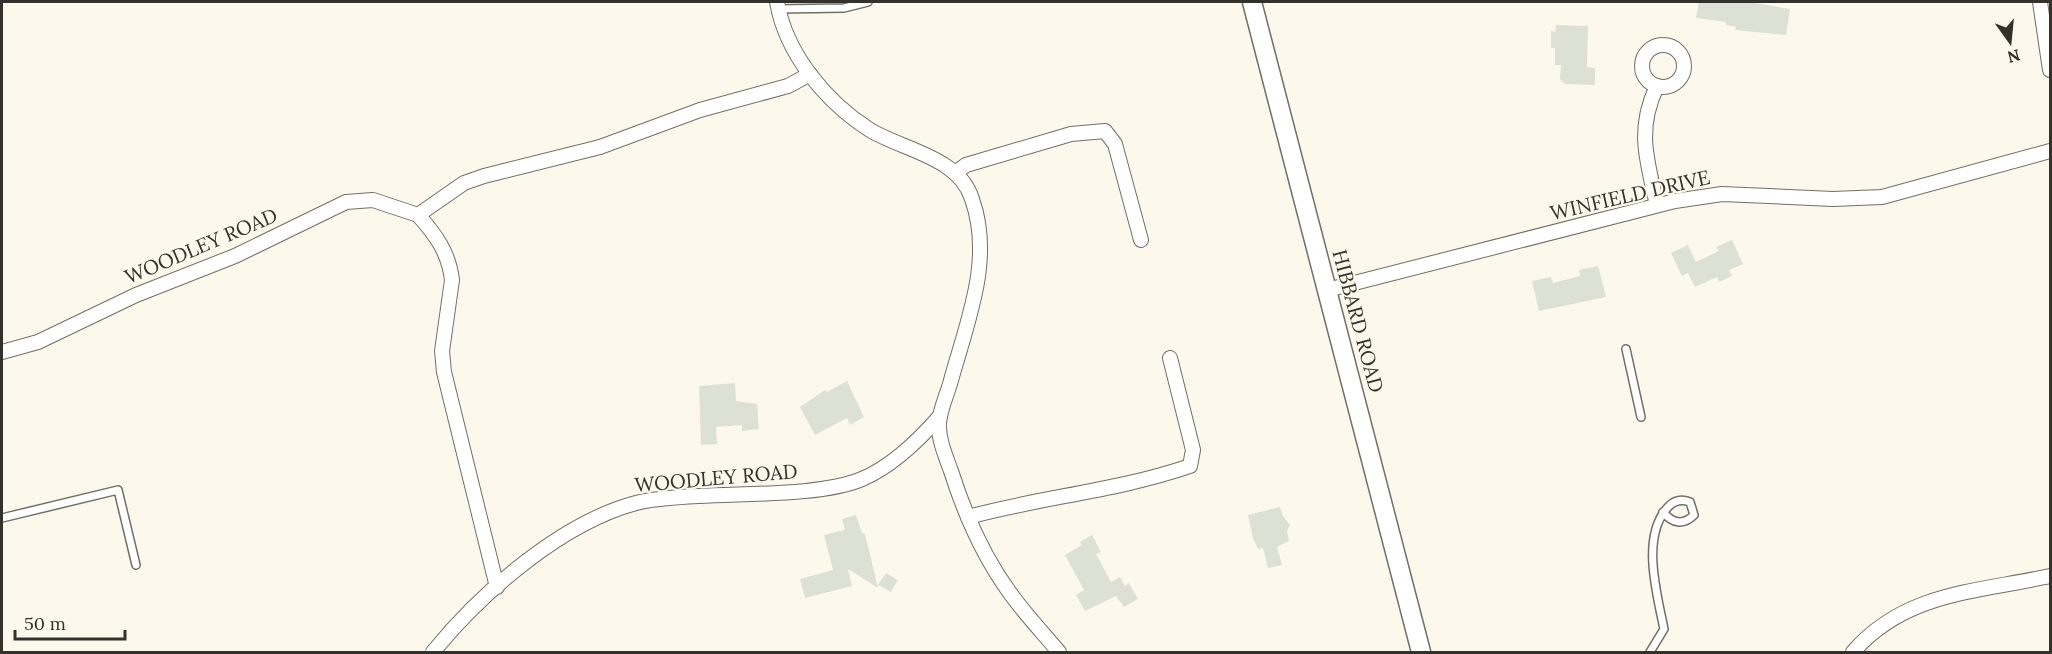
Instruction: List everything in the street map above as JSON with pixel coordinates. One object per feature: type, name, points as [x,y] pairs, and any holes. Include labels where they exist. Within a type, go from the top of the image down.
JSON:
[{"type":"street","name":"HIBBARD ROAD","points":[[1252,2],[1420,652]]},
{"type":"street","points":[[2040,2],[2050,70]]},
{"type":"street","name":"WOODLEY ROAD","points":[[778,5],[784,32],[810,74],[847,113],[870,130],[932,159],[955,173],[972,196],[976,213],[979,276],[939,426],[943,446],[968,518],[987,557],[1009,593],[1059,652]]},
{"type":"street","points":[[497,587],[444,372],[442,351],[452,280],[451,270],[439,239],[418,215],[464,183],[592,150],[700,110],[788,86],[810,74]]},
{"type":"street","points":[[1657,86],[1647,109],[1644,128],[1657,205]]},
{"type":"street","points":[[955,173],[966,165],[1071,134],[1105,131],[1115,144],[1140,240]]},
{"type":"street","name":"WINFIELD DRIVE","points":[[1326,290],[1657,205],[1722,194],[1833,200],[1882,197],[2050,151]]},
{"type":"street","name":"WOODLEY ROAD","points":[[2,352],[39,342],[136,295],[234,256],[346,201],[373,200],[418,215]]},
{"type":"street","points":[[968,518],[1017,503],[1098,492],[1190,466],[1192,450],[1170,358]]},
{"type":"street","name":"WOODLEY ROAD","points":[[433,652],[497,587],[556,538],[602,515],[638,502],[828,487],[862,479],[901,454],[923,436],[940,416]]},
{"type":"street","points":[[1853,652],[1871,633],[1906,610],[1952,595],[2050,576]]},
{"type":"lane","points":[[778,5],[844,8],[868,2]]},
{"type":"lane","points":[[1626,349],[1641,417]]},
{"type":"lane","points":[[2,518],[118,490],[136,565]]},
{"type":"lane","points":[[1650,652],[1664,629],[1656,592],[1653,550],[1659,516],[1663,512]]},
{"type":"building","points":[[1699,2],[1749,2],[1790,9],[1786,35],[1735,30],[1736,27],[1726,25],[1726,22],[1696,18]]},
{"type":"building","points":[[1556,25],[1588,26],[1587,67],[1595,68],[1595,85],[1565,84],[1560,79],[1561,65],[1555,65],[1555,48],[1551,48],[1551,31],[1555,32]]},
{"type":"building","points":[[1732,240],[1743,264],[1729,270],[1732,276],[1719,282],[1717,277],[1695,287],[1688,273],[1682,276],[1671,253],[1688,245],[1696,262],[1719,251],[1716,247]]},
{"type":"building","points":[[1598,266],[1606,297],[1539,311],[1532,281],[1551,277],[1553,283],[1580,276],[1579,270]]},
{"type":"building","points":[[847,381],[864,417],[850,425],[847,418],[815,435],[800,407],[825,390],[827,392]]},
{"type":"building","points":[[735,383],[736,401],[757,404],[759,429],[742,431],[742,425],[716,427],[717,444],[701,445],[699,386]]},
{"type":"building","points":[[1280,507],[1290,525],[1287,531],[1289,541],[1277,547],[1282,565],[1268,568],[1263,548],[1258,549],[1253,538],[1248,515]]},
{"type":"building","points":[[856,515],[862,533],[865,534],[878,588],[848,569],[852,586],[805,598],[800,579],[833,570],[824,535],[845,530],[842,519]]},
{"type":"building","points":[[1092,535],[1101,552],[1096,554],[1111,582],[1120,577],[1125,586],[1129,583],[1138,599],[1124,607],[1116,596],[1085,611],[1076,595],[1084,590],[1065,555],[1082,545],[1080,542]]},
{"type":"building","points":[[886,573],[898,580],[891,592],[878,585]]}]
